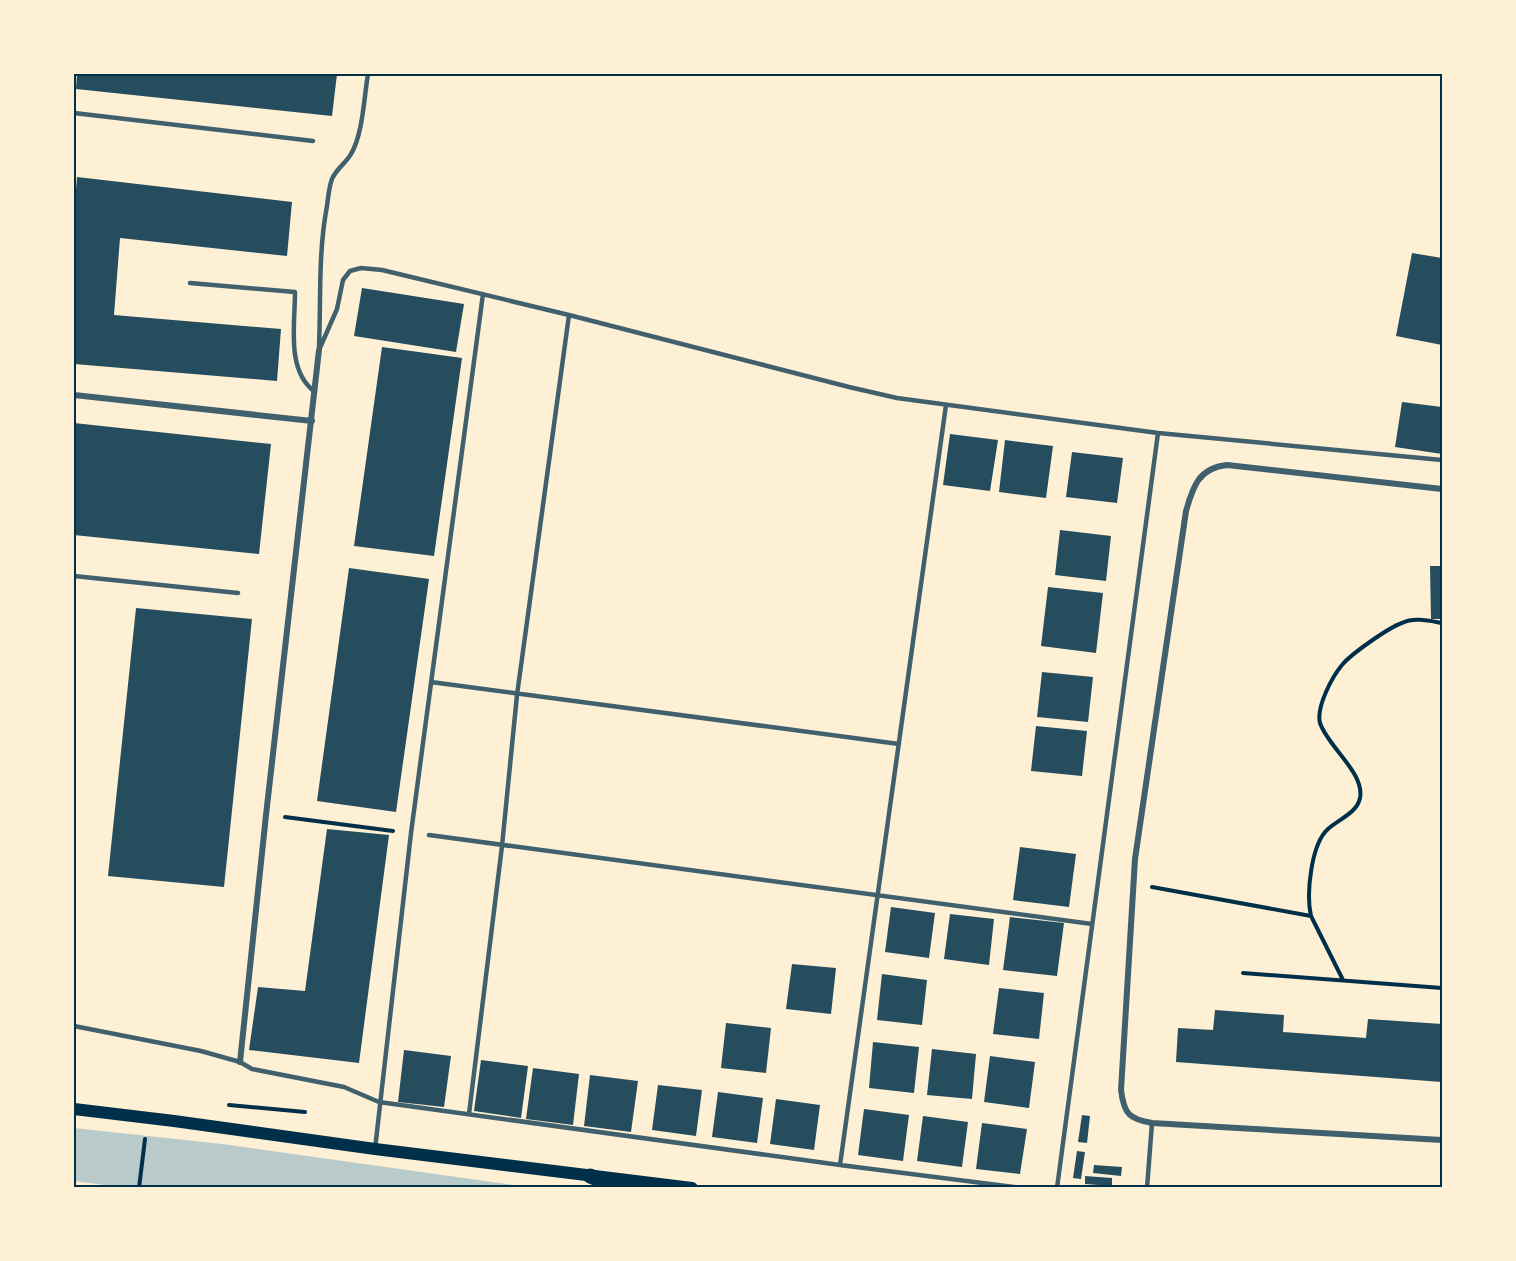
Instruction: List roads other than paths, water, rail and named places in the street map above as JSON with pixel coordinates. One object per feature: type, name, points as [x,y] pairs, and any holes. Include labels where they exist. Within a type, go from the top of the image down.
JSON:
[{"type":"main road","points":[[74,1109],[692,1188]]},
{"type":"main road","points":[[590,1176],[621,1188]]},
{"type":"street","points":[[240,1062],[319,350]]},
{"type":"street","points":[[74,395],[312,421]]},
{"type":"street","points":[[1443,489],[1227,465],[1215,466],[1204,473],[1195,484],[1186,511],[1132,884],[1121,1090],[1126,1113],[1136,1120],[1152,1123],[1443,1140]]},
{"type":"lane","points":[[319,350],[322,232],[331,180],[351,155],[357,138],[368,74]]},
{"type":"lane","points":[[74,113],[313,141]]},
{"type":"lane","points":[[319,350],[337,309],[343,280],[350,271],[361,268],[382,270],[849,387],[946,405],[1158,433],[1443,460]]},
{"type":"lane","points":[[190,283],[295,292],[296,362],[302,381],[316,393]]},
{"type":"lane","points":[[375,1149],[411,833],[483,294]]},
{"type":"lane","points":[[469,1114],[502,846],[517,695],[568,315]]},
{"type":"lane","points":[[840,1165],[946,405]]},
{"type":"lane","points":[[1057,1188],[1158,433]]},
{"type":"lane","points":[[74,576],[238,593]]},
{"type":"lane","points":[[431,682],[899,744]]},
{"type":"lane","points":[[429,835],[1092,924]]},
{"type":"lane","points":[[74,1026],[201,1051],[240,1062],[252,1069],[344,1087],[379,1102],[1022,1188]]},
{"type":"lane","points":[[1147,1188],[1152,1123]]}]
